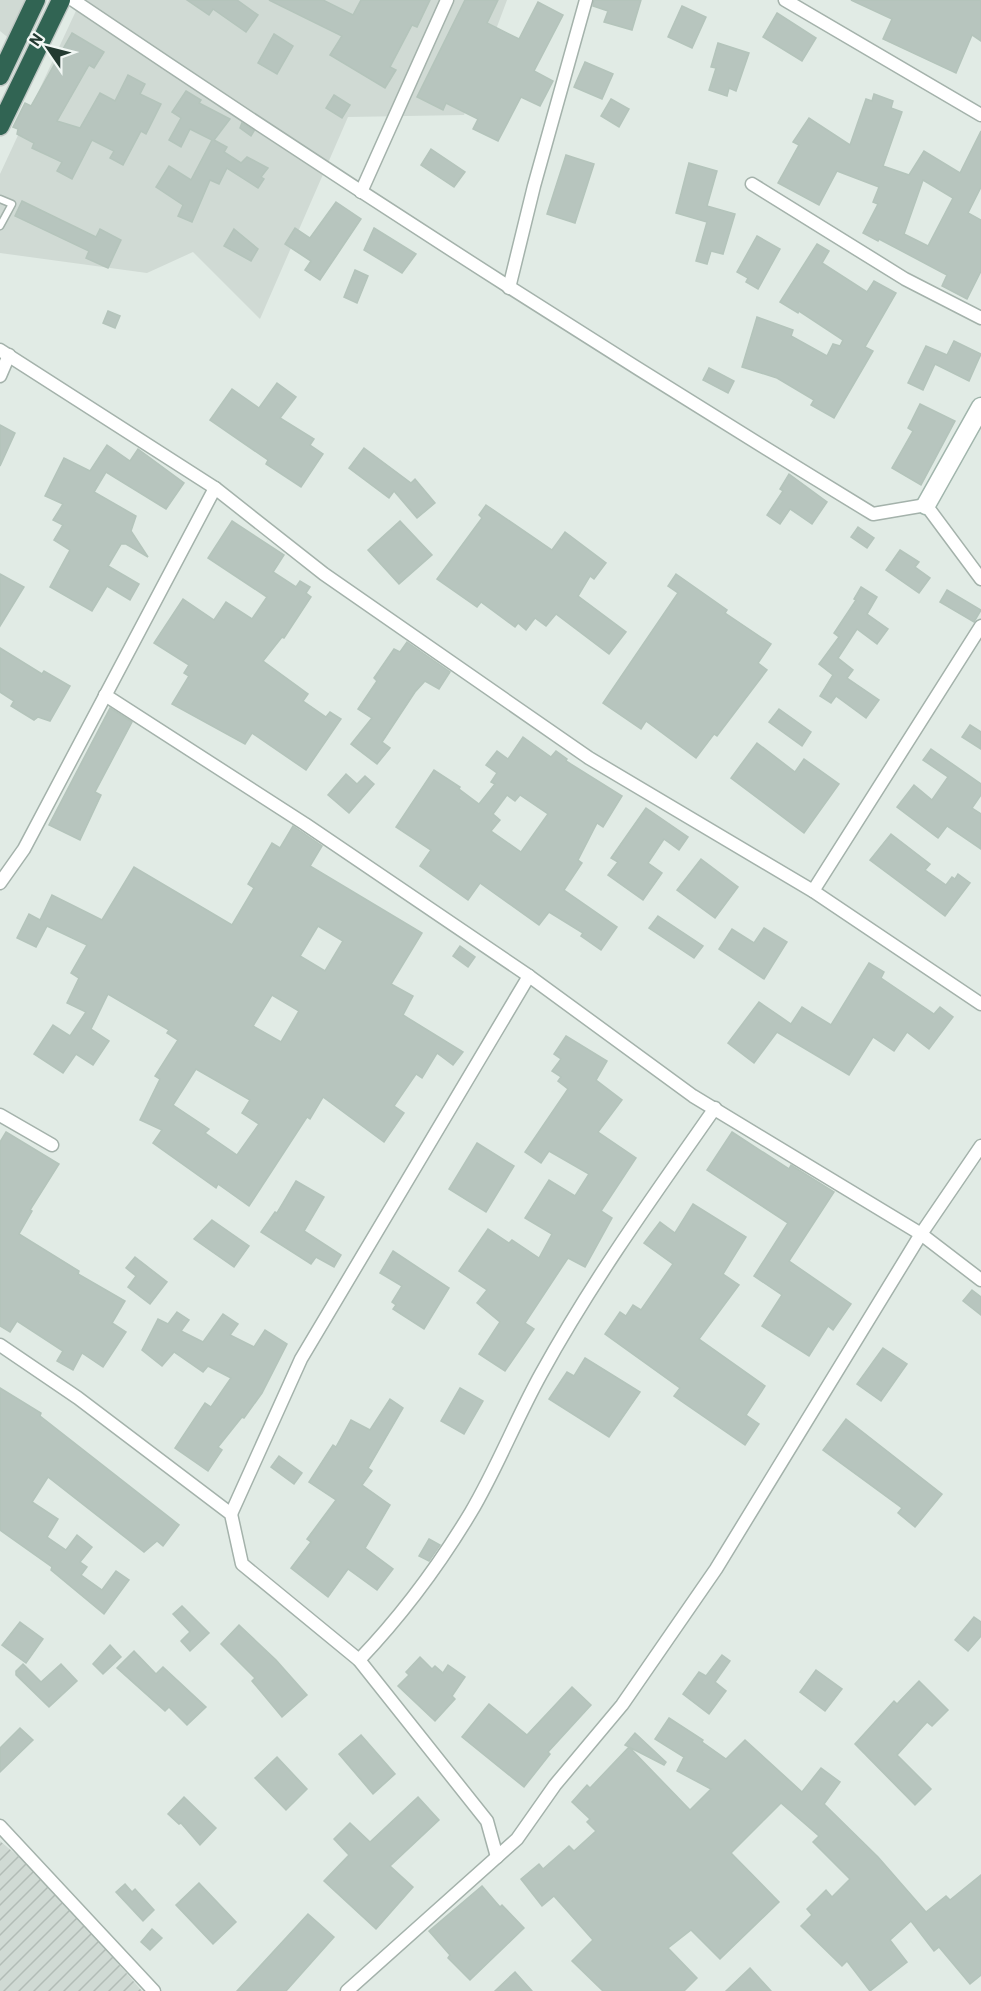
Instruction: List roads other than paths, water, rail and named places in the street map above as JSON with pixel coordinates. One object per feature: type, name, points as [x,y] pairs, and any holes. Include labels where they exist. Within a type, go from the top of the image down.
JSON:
[{"type":"highway","points":[[3,63],[36,0]]},
{"type":"highway","points":[[0,126],[61,0]]},
{"type":"street","points":[[73,0],[509,288],[666,388],[873,514],[926,506]]},
{"type":"street","points":[[361,192],[447,0]]},
{"type":"street","points":[[509,288],[534,186],[586,0]]},
{"type":"street","points":[[785,0],[981,115]]},
{"type":"street","points":[[753,184],[905,279],[981,318]]},
{"type":"street","points":[[0,376],[5,352],[215,488],[324,574],[589,758],[813,891],[981,1004]]},
{"type":"street","points":[[926,506],[981,407]]},
{"type":"street","points":[[0,883],[24,849],[215,488]]},
{"type":"street","points":[[926,506],[981,579]]},
{"type":"street","points":[[813,891],[981,626]]},
{"type":"street","points":[[105,695],[305,824],[529,976],[693,1096],[921,1233],[981,1280]]},
{"type":"street","points":[[497,1857],[487,1821],[359,1660],[242,1564],[231,1514],[302,1359],[529,976]]},
{"type":"street","points":[[359,1660],[400,1617],[472,1510],[542,1373],[629,1230],[715,1108]]},
{"type":"street","points":[[0,1115],[52,1145]]},
{"type":"street","points":[[347,1991],[518,1839],[555,1785],[622,1705],[716,1569],[921,1233],[981,1146]]},
{"type":"street","points":[[0,1345],[78,1398],[231,1514]]},
{"type":"street","points":[[0,1826],[154,1991]]},
{"type":"lane","points":[[0,199],[12,204],[0,226]]}]
